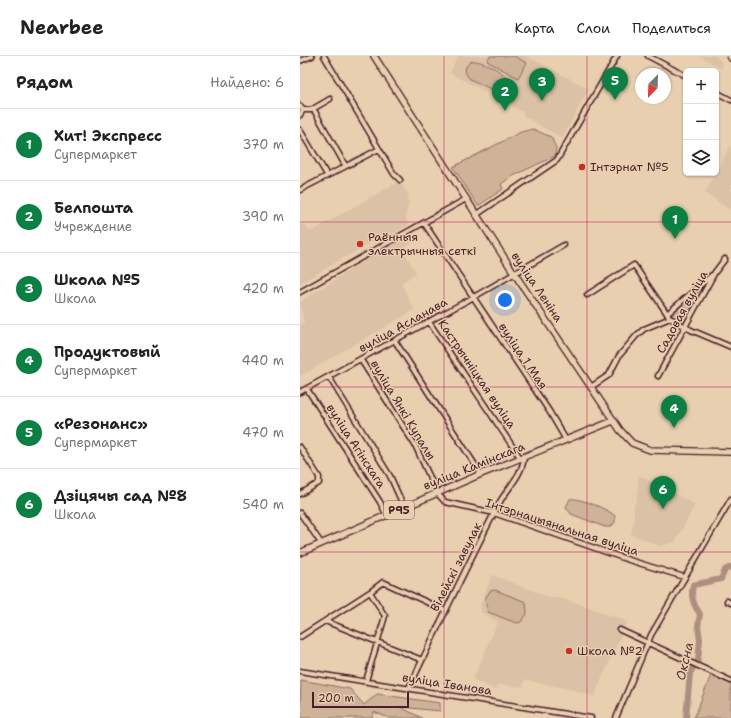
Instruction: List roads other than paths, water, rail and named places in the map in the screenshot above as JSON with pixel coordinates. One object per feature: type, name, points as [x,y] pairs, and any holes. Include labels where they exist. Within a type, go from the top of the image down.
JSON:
[{"type":"main road","name":"вуліца Леніна","points":[[374,56],[514,273],[613,421],[632,443],[650,450],[731,452]]},
{"type":"main road","name":"вуліца Камінскага","points":[[300,553],[481,474],[613,421]]},
{"type":"street","points":[[300,61],[312,56]]},
{"type":"street","points":[[324,56],[394,174],[400,180]]},
{"type":"street","points":[[476,215],[557,160],[617,56]]},
{"type":"street","points":[[648,56],[683,74]]},
{"type":"street","points":[[719,94],[731,100]]},
{"type":"street","points":[[300,106],[301,112],[311,110],[330,99]]},
{"type":"street","points":[[311,110],[314,110],[346,165]]},
{"type":"street","points":[[300,130],[327,175]]},
{"type":"street","points":[[300,190],[379,149]]},
{"type":"street","points":[[300,292],[466,199]]},
{"type":"street","name":"вуліца 1 Мая","points":[[424,223],[472,298],[549,411],[566,440]]},
{"type":"street","name":"вуліца Асланава","points":[[300,392],[329,378],[396,341],[564,244]]},
{"type":"street","name":"Садовая вуліца","points":[[658,376],[715,272],[725,259]]},
{"type":"street","points":[[587,295],[634,265],[670,318],[685,327],[731,347]]},
{"type":"street","points":[[667,314],[715,272]]},
{"type":"street","name":"Садовая вуліца","points":[[591,387],[609,375],[619,356],[637,335],[644,329],[670,318]]},
{"type":"street","name":"Кастрычніцкая вуліца","points":[[429,322],[522,458]]},
{"type":"street","points":[[396,341],[481,474]]},
{"type":"street","name":"вуліца Янкі Купалы","points":[[361,360],[415,445],[437,493]]},
{"type":"street","name":"вуліца Агінскага","points":[[329,378],[390,476],[404,507]]},
{"type":"street","name":"вуліца Агінскага","points":[[307,389],[380,502],[387,516]]},
{"type":"street","points":[[300,447],[319,477],[319,483],[300,494]]},
{"type":"street","name":"Вілейскі завулак","points":[[409,688],[444,610],[494,513],[522,467],[522,458]]},
{"type":"street","name":"Інтэрнацыянальная вуліца","points":[[437,493],[445,502],[494,513],[629,560],[684,577]]},
{"type":"street","points":[[616,718],[648,642],[684,577],[731,499]]},
{"type":"street","points":[[300,513],[321,543]]},
{"type":"street","points":[[300,637],[370,592],[381,582],[384,582],[444,610]]},
{"type":"street","points":[[366,681],[385,616],[370,592]]},
{"type":"street","points":[[324,621],[422,660]]},
{"type":"street","points":[[620,630],[731,681]]},
{"type":"street","name":"вуліца Іванова","points":[[300,670],[591,718]]},
{"type":"waterway","name":"Оксна","points":[[686,718],[690,673],[698,660],[700,640],[698,626],[700,614],[693,601],[693,585],[721,579],[725,570],[731,567]]},
{"type":"place","name":"«Резонанс»","points":[[615,100]]},
{"type":"place","name":"Школа №5","points":[[542,101]]},
{"type":"place","name":"Белпошта","points":[[505,111]]},
{"type":"place","name":"Інтэрнат №5","points":[[582,167]]},
{"type":"place","name":"Хит! Экспресс","points":[[675,239]]},
{"type":"place","name":"Раённыя электрычныя сеткі","points":[[360,244]]},
{"type":"place","name":"Продуктовый","points":[[674,428]]},
{"type":"place","name":"Дзіцячы сад №8","points":[[663,509]]},
{"type":"place","name":"Школа №2","points":[[569,651]]}]
